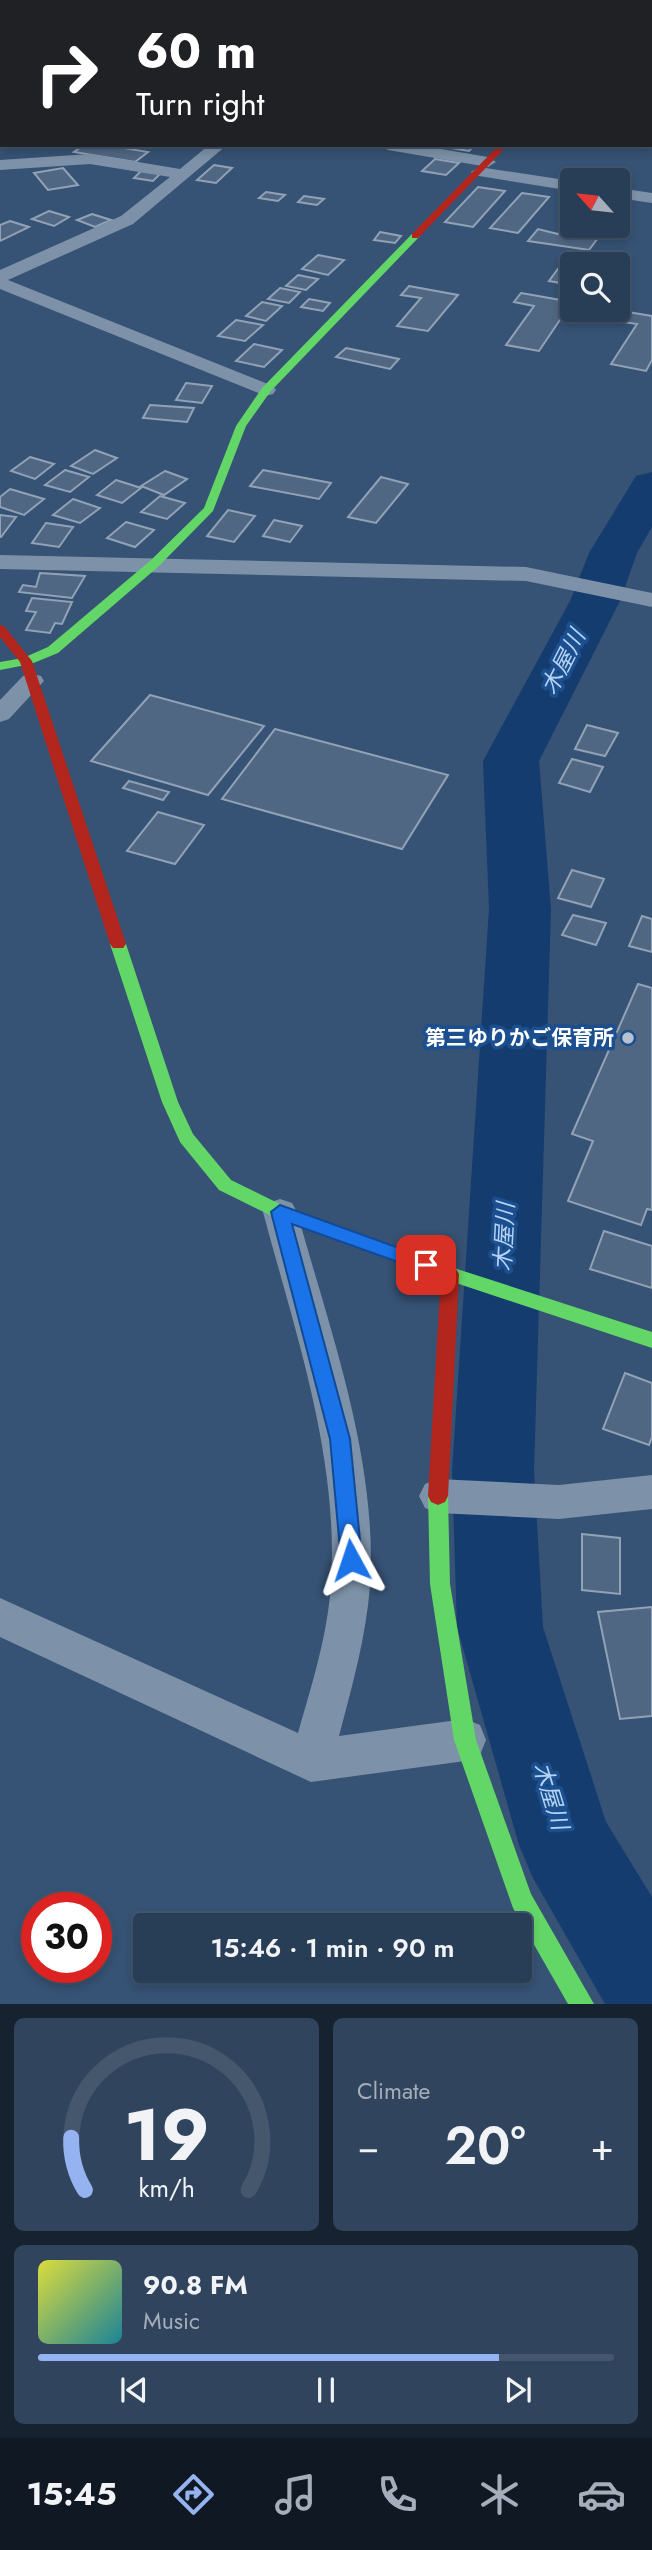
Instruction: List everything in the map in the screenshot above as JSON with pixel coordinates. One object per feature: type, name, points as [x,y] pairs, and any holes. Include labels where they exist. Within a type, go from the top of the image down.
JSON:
[{"type":"street","points":[[33,147],[55,159]]},
{"type":"street","points":[[0,277],[127,220],[216,147]]},
{"type":"street","points":[[396,147],[560,183]]},
{"type":"street","points":[[0,714],[29,671],[155,563],[209,509],[241,426],[265,390],[502,147]]},
{"type":"street","points":[[0,165],[55,159],[90,159],[181,174]]},
{"type":"street","points":[[630,195],[652,198]]},
{"type":"street","points":[[0,284],[265,390]]},
{"type":"street","points":[[0,562],[471,570],[526,574],[652,600]]},
{"type":"street","points":[[0,629],[29,671],[149,1044],[176,1114],[186,1137],[225,1185],[280,1212],[450,1274],[652,1340]]},
{"type":"street","points":[[0,666],[29,671]]},
{"type":"street","points":[[280,1212],[340,1439],[351,1560],[340,1663],[311,1761]]},
{"type":"street","points":[[450,1274],[438,1496],[440,1584],[465,1740],[521,1900],[582,2004]]},
{"type":"street","points":[[438,1496],[559,1502],[652,1492]]},
{"type":"street","points":[[0,1617],[311,1761],[465,1740]]},
{"type":"building","points":[[81,147],[118,147],[148,152],[135,162],[74,152]]},
{"type":"building","points":[[445,147],[473,147],[469,151]]},
{"type":"building","points":[[435,159],[459,163],[446,175],[422,171]]},
{"type":"building","points":[[214,165],[232,168],[216,183],[197,180]]},
{"type":"building","points":[[63,168],[78,185],[48,190],[34,173]]},
{"type":"building","points":[[141,171],[160,174],[153,181],[134,178]]},
{"type":"building","points":[[478,187],[505,191],[473,227],[445,222]]},
{"type":"building","points":[[266,192],[285,195],[278,201],[259,198]]},
{"type":"building","points":[[522,193],[549,197],[518,233],[490,228]]},
{"type":"building","points":[[304,196],[324,199],[317,205],[298,202]]},
{"type":"building","points":[[49,211],[69,217],[54,226],[32,219]]},
{"type":"building","points":[[92,214],[111,220],[95,227],[77,220]]},
{"type":"building","points":[[10,221],[29,227],[0,241],[0,225]]},
{"type":"building","points":[[538,229],[558,234],[560,231],[560,238],[598,238],[589,250],[528,241]]},
{"type":"building","points":[[380,232],[401,236],[395,243],[374,240]]},
{"type":"building","points":[[318,255],[344,260],[328,275],[302,269]]},
{"type":"building","points":[[560,266],[560,283],[549,281]]},
{"type":"building","points":[[298,275],[318,279],[306,290],[286,286]]},
{"type":"building","points":[[409,286],[458,295],[428,331],[397,326],[421,298],[401,295]]},
{"type":"building","points":[[280,288],[300,292],[289,303],[268,299]]},
{"type":"building","points":[[521,293],[560,300],[560,320],[539,351],[506,345],[534,306],[514,302]]},
{"type":"building","points":[[309,299],[330,303],[323,311],[301,307]]},
{"type":"building","points":[[262,302],[282,306],[266,321],[246,316]]},
{"type":"building","points":[[630,312],[652,316],[652,360],[646,371],[611,364],[637,324],[623,322],[630,322]]},
{"type":"building","points":[[236,320],[263,325],[245,341],[218,336]]},
{"type":"building","points":[[254,344],[282,350],[264,367],[236,361]]},
{"type":"building","points":[[346,348],[399,359],[390,369],[336,357]]},
{"type":"building","points":[[186,383],[212,386],[202,403],[176,400]]},
{"type":"building","points":[[150,405],[194,408],[187,422],[143,418]]},
{"type":"building","points":[[95,450],[117,458],[93,474],[71,466]]},
{"type":"building","points":[[30,457],[54,464],[35,479],[11,471]]},
{"type":"building","points":[[65,470],[89,477],[70,492],[45,485]]},
{"type":"building","points":[[263,470],[331,483],[319,499],[250,486]]},
{"type":"building","points":[[165,471],[187,479],[164,495],[141,486]]},
{"type":"building","points":[[381,477],[408,484],[376,523],[348,517]]},
{"type":"building","points":[[116,480],[141,488],[122,503],[97,495]]},
{"type":"building","points":[[10,489],[44,499],[24,515],[0,507],[0,497]]},
{"type":"building","points":[[160,496],[185,503],[167,519],[141,512]]},
{"type":"building","points":[[73,499],[100,508],[80,523],[53,515]]},
{"type":"building","points":[[228,510],[255,516],[234,542],[207,536]]},
{"type":"building","points":[[0,515],[16,517],[1,537],[0,537]]},
{"type":"building","points":[[274,520],[302,526],[290,542],[263,536]]},
{"type":"building","points":[[126,522],[154,530],[135,547],[107,538]]},
{"type":"building","points":[[46,523],[73,527],[59,547],[32,543]]},
{"type":"building","points":[[40,573],[85,576],[72,598],[19,592],[23,585],[36,587]]},
{"type":"building","points":[[32,598],[72,602],[62,624],[55,623],[50,633],[26,630],[36,612],[26,611]]},
{"type":"building","points":[[150,695],[264,726],[208,795],[91,761]]},
{"type":"building","points":[[587,725],[618,733],[605,756],[575,749]]},
{"type":"building","points":[[275,729],[448,775],[402,849],[222,799]]},
{"type":"building","points":[[572,759],[603,767],[590,792],[559,783]]},
{"type":"building","points":[[129,781],[169,792],[163,800],[123,788]]},
{"type":"building","points":[[158,812],[204,825],[175,864],[127,851]]},
{"type":"building","points":[[572,870],[604,879],[591,907],[558,898]]},
{"type":"building","points":[[573,915],[606,923],[596,945],[562,935]]},
{"type":"building","points":[[642,916],[652,919],[652,952],[629,946]]},
{"type":"building","points":[[638,984],[652,988],[652,1210],[647,1209],[641,1225],[568,1201],[593,1141],[572,1134]]},
{"type":"building","points":[[604,1231],[652,1246],[652,1288],[590,1269]]},
{"type":"building","points":[[625,1373],[652,1383],[652,1437],[649,1445],[603,1429]]},
{"type":"building","points":[[582,1534],[620,1538],[620,1594],[582,1590]]},
{"type":"building","points":[[652,1607],[652,1716],[620,1719],[598,1612]]},
{"type":"waterway","name":"木屋川","points":[[652,486],[613,553],[595,601],[511,761],[520,909],[493,1471],[500,1627],[566,1845],[652,1989]]},
{"type":"traffic: fast","points":[[0,666],[26,661],[53,650],[155,563],[209,509],[241,426],[266,390],[415,236]]},
{"type":"traffic: fast","points":[[118,944],[170,1102],[186,1137],[225,1185],[280,1212],[450,1274],[652,1340]]},
{"type":"traffic: fast","points":[[438,1496],[440,1584],[465,1740],[521,1900],[582,2004]]},
{"type":"traffic: jam","points":[[415,236],[502,147]]},
{"type":"traffic: jam","points":[[0,629],[26,661],[118,944]]},
{"type":"traffic: jam","points":[[438,1496],[450,1274]]},
{"type":"place","name":"第三ゆりかご保育所","points":[[628,1038]]},
{"type":"route","points":[[351,1560],[340,1439],[280,1212],[426,1265]]}]
